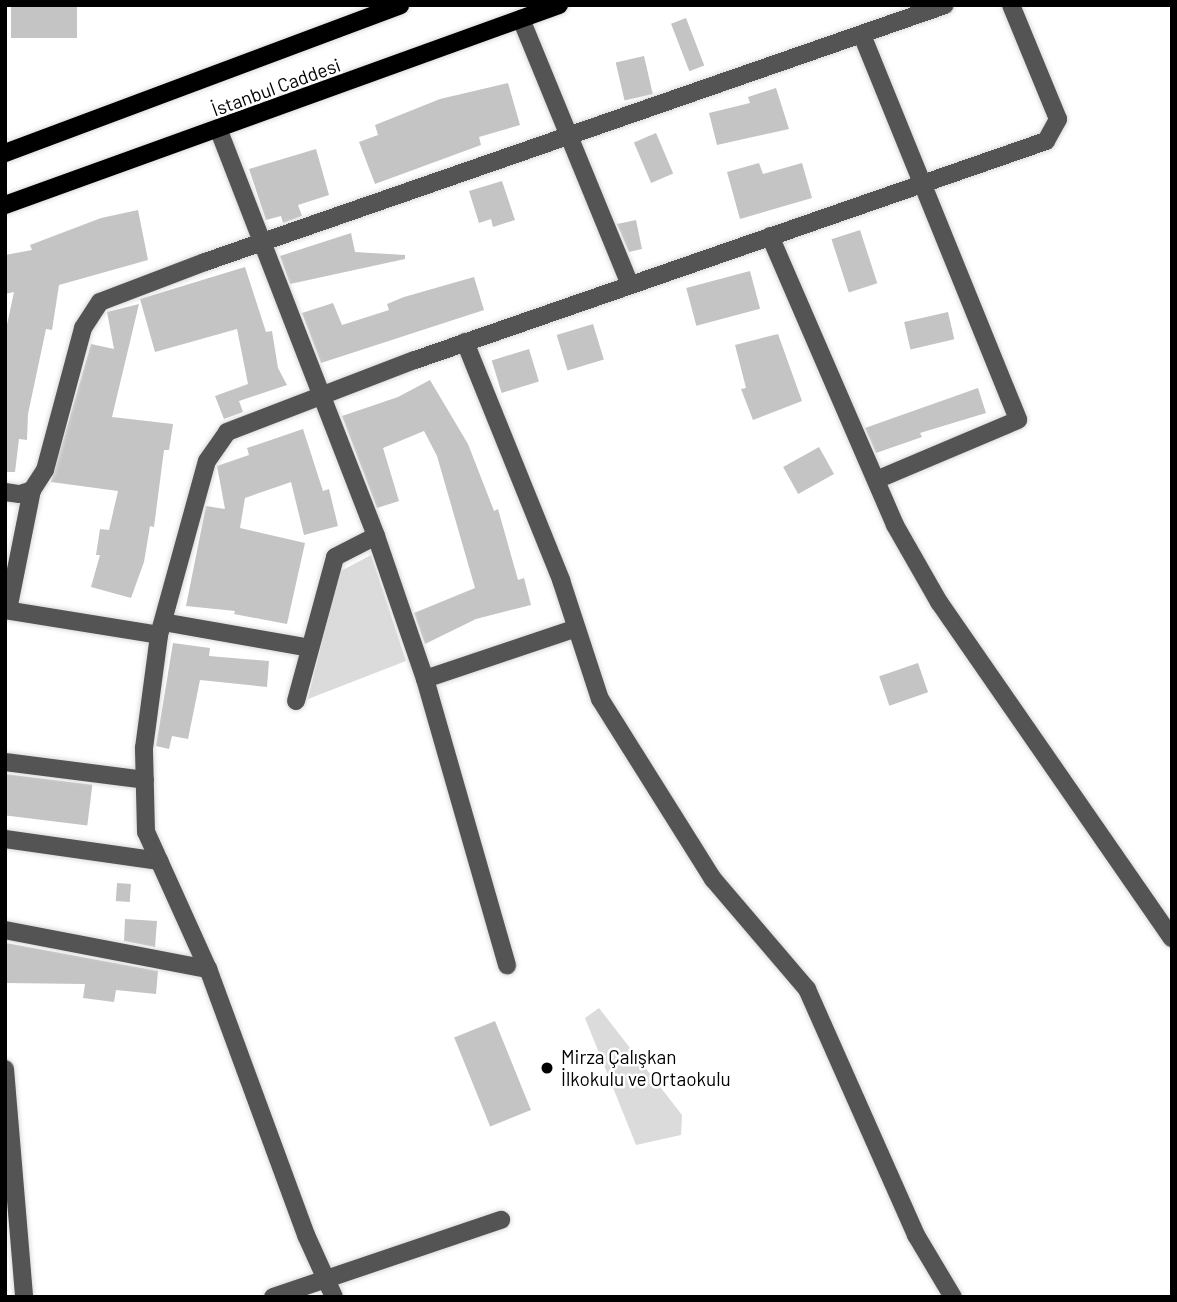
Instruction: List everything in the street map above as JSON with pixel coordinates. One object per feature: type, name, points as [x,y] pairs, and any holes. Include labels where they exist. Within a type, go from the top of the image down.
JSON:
[{"type":"main road","name":"İstanbul Caddesi","points":[[5,153],[400,5]]},
{"type":"main road","name":"İstanbul Caddesi","points":[[5,205],[219,131],[559,5]]},
{"type":"street","points":[[310,648],[7,610],[32,489],[45,470],[90,312],[100,302],[191,267],[945,5]]},
{"type":"street","points":[[334,1297],[208,969],[146,832],[144,748],[161,629],[207,461],[227,432],[323,398],[465,342],[1046,141],[1058,119],[1011,5]]},
{"type":"street","points":[[521,19],[565,137],[630,285]]},
{"type":"street","points":[[862,34],[919,185],[1018,420],[876,480]]},
{"type":"street","points":[[219,131],[376,536],[425,679],[507,965]]},
{"type":"street","points":[[770,236],[895,525],[939,602],[1172,938]]},
{"type":"street","points":[[465,342],[561,580],[574,629],[600,699],[713,879],[807,989],[916,1235],[953,1297]]},
{"type":"street","points":[[5,492],[20,494],[32,489]]},
{"type":"street","points":[[296,701],[335,557],[376,536]]},
{"type":"street","points":[[425,679],[574,629]]},
{"type":"street","points":[[5,762],[145,780]]},
{"type":"street","points":[[5,839],[159,861]]},
{"type":"street","points":[[5,930],[208,969]]},
{"type":"street","points":[[5,1069],[11,1212],[23,1297]]},
{"type":"street","points":[[273,1297],[501,1220]]},
{"type":"shaded area","points":[[371,555],[406,661],[308,699],[339,572]]},
{"type":"shaded area","points":[[599,1008],[682,1115],[681,1135],[636,1145],[585,1018]]},
{"type":"building","points":[[11,5],[77,5],[77,38],[11,38]]},
{"type":"building","points":[[686,18],[704,66],[689,71],[671,24]]},
{"type":"building","points":[[644,56],[653,94],[625,101],[616,63]]},
{"type":"building","points":[[508,83],[520,125],[479,137],[481,145],[375,184],[359,142],[378,135],[375,125],[440,99]]},
{"type":"building","points":[[776,88],[789,129],[717,145],[709,113],[750,103],[748,97]]},
{"type":"building","points":[[656,133],[673,174],[651,183],[634,142]]},
{"type":"building","points":[[316,149],[329,195],[298,205],[302,216],[283,223],[281,216],[266,220],[249,169]]},
{"type":"building","points":[[759,163],[763,174],[802,163],[812,198],[740,219],[727,172]]},
{"type":"building","points":[[502,181],[515,220],[493,227],[491,219],[479,223],[469,191]]},
{"type":"building","points":[[138,210],[148,260],[59,285],[52,330],[46,329],[28,414],[27,440],[19,439],[15,472],[5,472],[5,334],[14,292],[5,294],[5,255],[32,250],[30,245],[101,218]]},
{"type":"building","points":[[636,220],[642,249],[629,252],[617,224]]},
{"type":"building","points":[[860,230],[877,283],[849,293],[831,239]]},
{"type":"building","points":[[351,233],[355,252],[405,255],[405,259],[290,284],[280,256]]},
{"type":"building","points":[[245,267],[266,332],[272,331],[278,368],[287,385],[239,401],[243,412],[224,419],[215,396],[248,384],[237,329],[155,352],[140,299]]},
{"type":"building","points":[[750,271],[760,309],[696,326],[686,288]]},
{"type":"building","points":[[474,277],[484,310],[321,363],[302,313],[333,303],[342,325],[389,310],[387,304],[404,297]]},
{"type":"building","points":[[139,304],[112,417],[173,424],[169,450],[164,450],[154,527],[150,526],[144,562],[131,598],[91,587],[100,555],[96,555],[100,529],[109,530],[118,491],[51,482],[91,344],[114,349],[107,312]]},
{"type":"building","points":[[948,312],[954,339],[910,349],[904,322]]},
{"type":"building","points":[[593,324],[604,359],[567,370],[557,335]]},
{"type":"building","points":[[778,334],[802,401],[753,420],[741,389],[746,388],[735,345]]},
{"type":"building","points":[[529,349],[539,382],[502,393],[492,360]]},
{"type":"building","points":[[430,380],[468,444],[494,511],[498,509],[518,580],[524,578],[531,605],[476,619],[425,644],[414,613],[475,588],[437,456],[424,431],[383,448],[399,501],[377,508],[342,416],[398,397]]},
{"type":"building","points":[[978,388],[986,413],[920,433],[922,437],[876,453],[865,428]]},
{"type":"building","points":[[303,429],[323,491],[329,489],[338,526],[304,535],[291,482],[245,498],[240,528],[305,543],[287,624],[234,614],[235,611],[186,606],[206,506],[225,509],[217,466],[249,455],[247,448]]},
{"type":"building","points":[[819,447],[834,474],[798,494],[783,467]]},
{"type":"building","points":[[173,643],[210,648],[209,656],[269,661],[267,687],[200,680],[188,739],[172,736],[169,749],[156,746]]},
{"type":"building","points":[[918,663],[928,692],[889,706],[879,676]]},
{"type":"building","points":[[5,774],[92,785],[87,825],[5,815]]},
{"type":"building","points":[[117,883],[131,884],[130,902],[116,901]]},
{"type":"building","points":[[125,919],[157,921],[155,947],[124,941]]},
{"type":"building","points":[[6,943],[158,971],[156,994],[116,990],[114,1002],[83,998],[85,984],[5,983]]},
{"type":"building","points":[[495,1021],[531,1110],[490,1126],[454,1037]]},
{"type":"place","name":"Mirza Çalışkan İlkokulu ve Ortaokulu","points":[[547,1068]]}]
